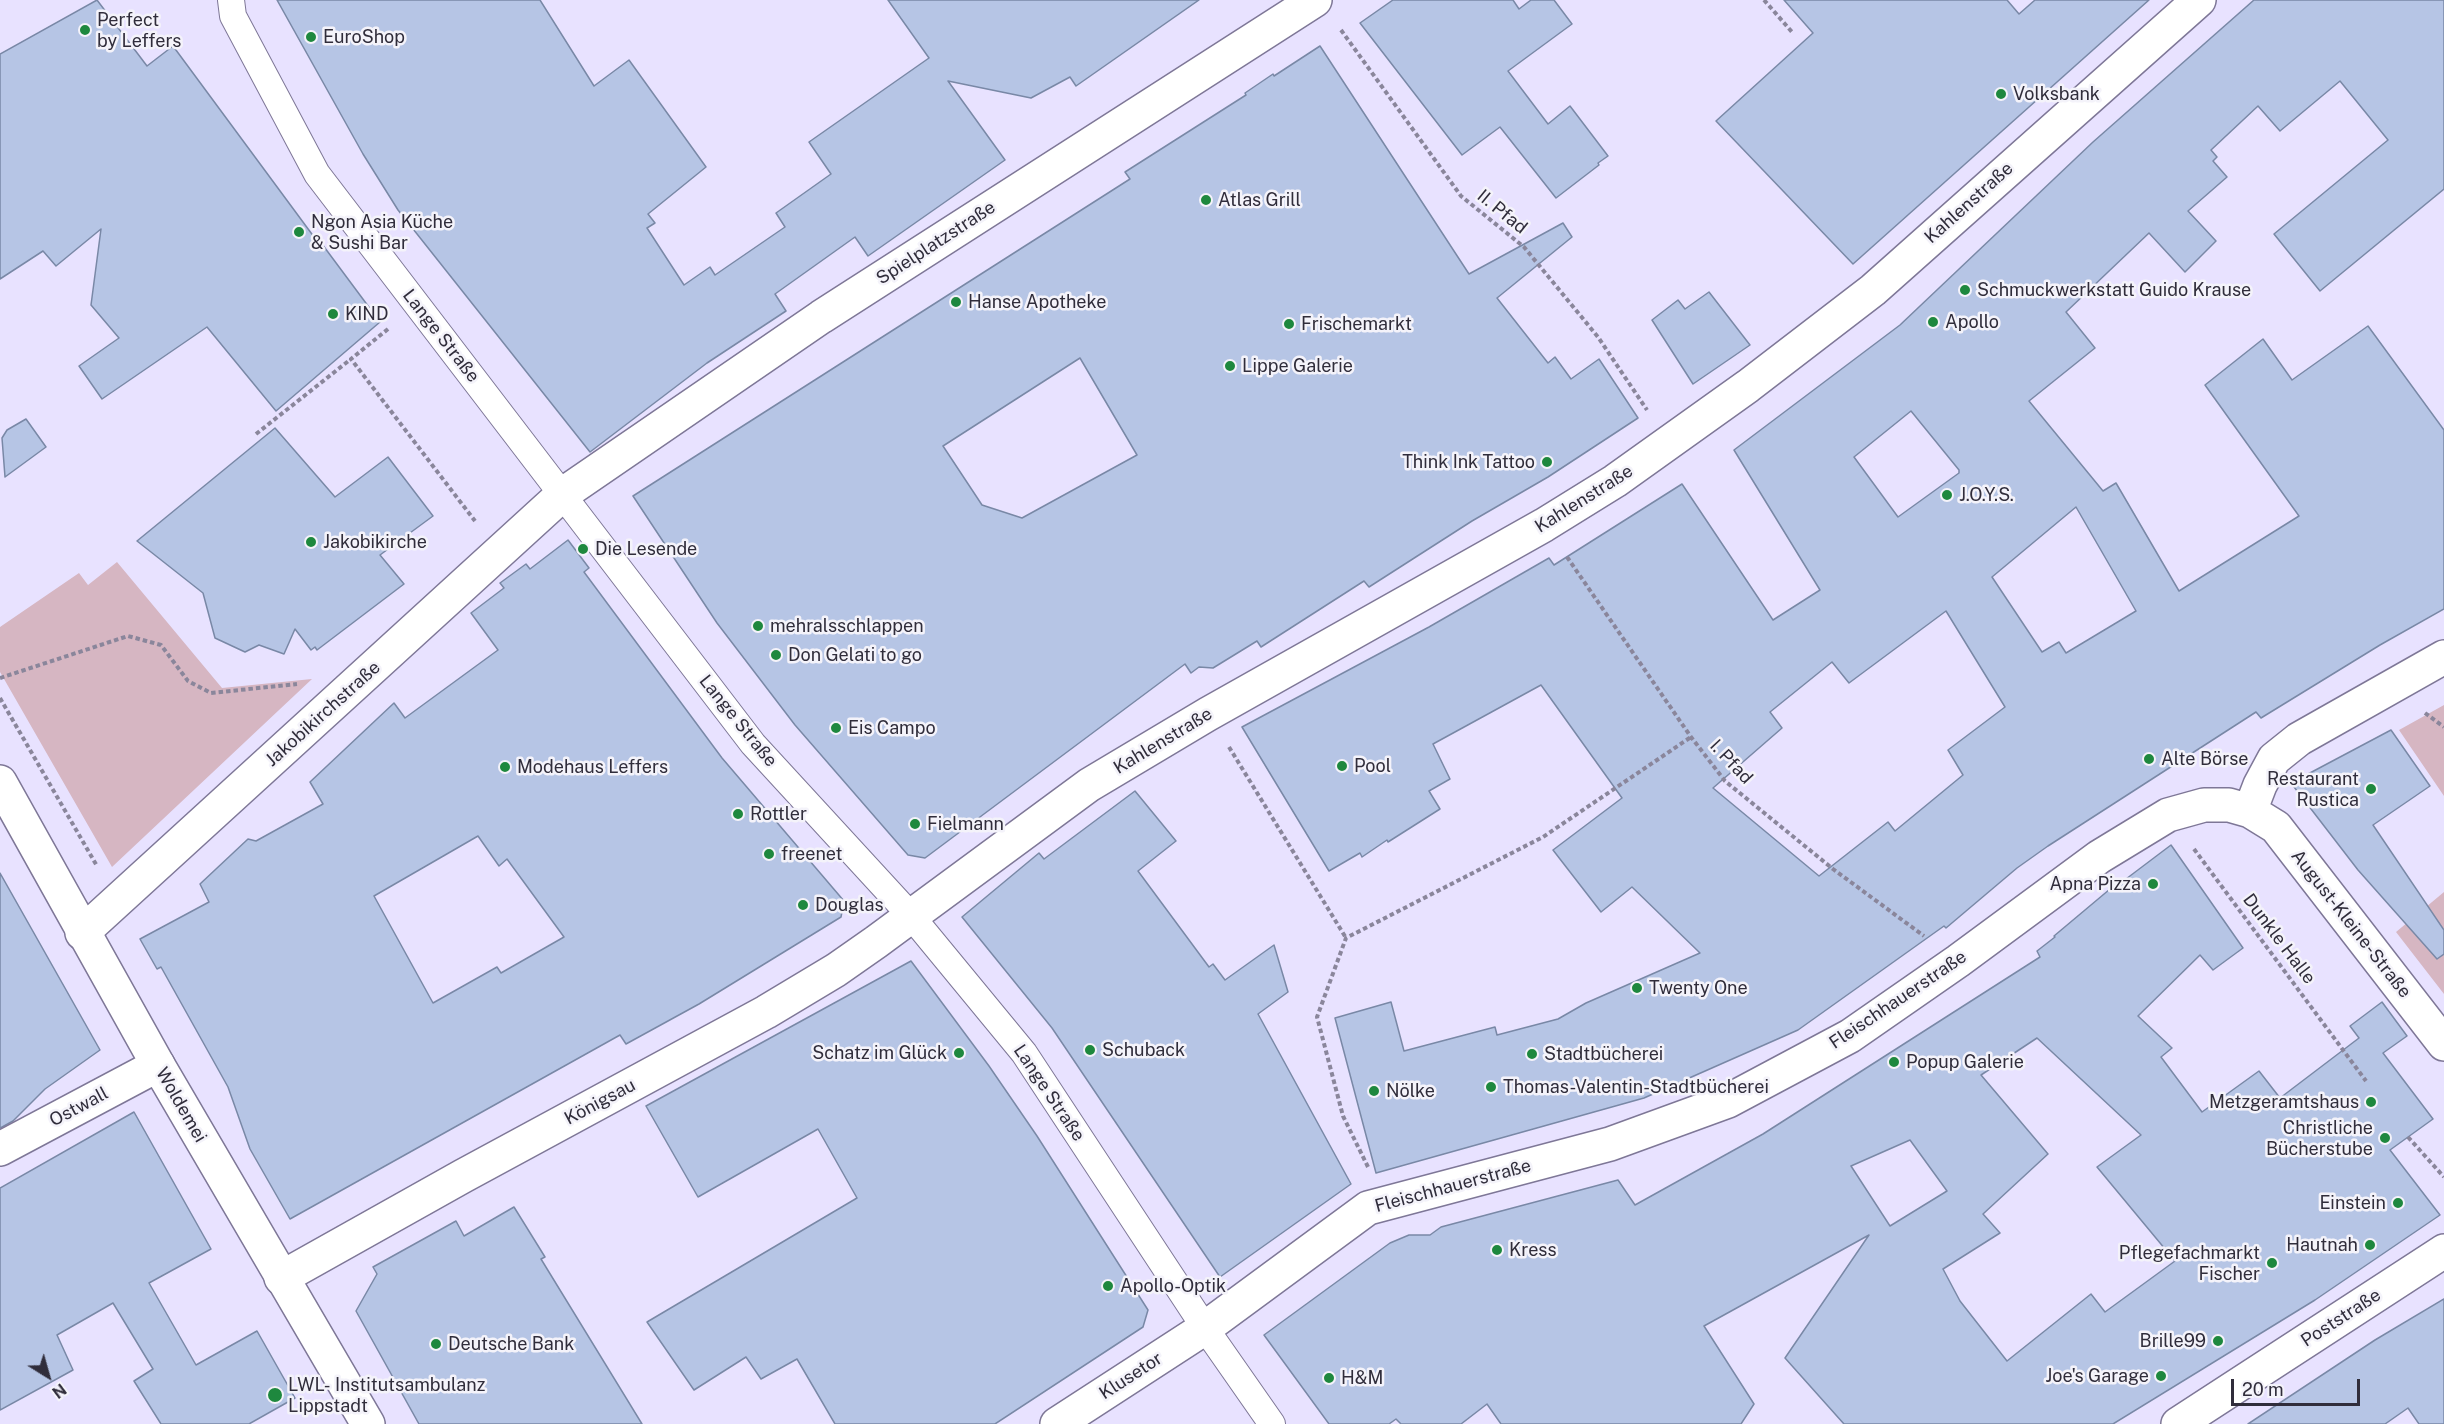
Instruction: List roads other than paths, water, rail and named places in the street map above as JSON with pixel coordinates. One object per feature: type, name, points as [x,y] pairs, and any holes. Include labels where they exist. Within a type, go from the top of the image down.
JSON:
[{"type":"street","name":"Lange Straße","points":[[231,0],[233,16],[317,174],[753,744],[912,917],[1024,1053],[1205,1328],[1272,1424]]},
{"type":"street","name":"Spielplatzstraße","points":[[563,495],[821,317],[1315,0]]},
{"type":"street","name":"Kahlenstraße","points":[[912,917],[1089,785],[1208,714],[1544,525],[1616,481],[1670,443],[1873,290],[2199,0]]},
{"type":"street","name":"Jakobikirchstraße","points":[[82,933],[563,495]]},
{"type":"street","points":[[2250,811],[2260,785],[2274,759],[2299,739],[2444,657]]},
{"type":"street","name":"Woldemei","points":[[0,782],[82,933],[368,1424]]},
{"type":"street","name":"Fleischhauerstraße","points":[[1205,1328],[1368,1208],[1610,1144],[1728,1101],[1850,1036],[1958,961],[2099,857],[2168,815],[2204,805],[2229,805],[2250,811]]},
{"type":"street","name":"August-Kleine-Straße","points":[[2250,811],[2276,827],[2444,1044]]},
{"type":"street","name":"Königsau","points":[[281,1278],[765,1012],[836,970],[912,917]]},
{"type":"street","name":"Ostwall","points":[[0,1149],[158,1065]]},
{"type":"street","name":"Poststraße","points":[[2178,1424],[2444,1251]]},
{"type":"street","name":"Klusetor","points":[[1057,1424],[1205,1328]]},
{"type":"place","name":"Perfect by Leffers","points":[[85,30]]},
{"type":"place","name":"EuroShop","points":[[311,37]]},
{"type":"place","name":"Volksbank","points":[[2001,94]]},
{"type":"place","name":"Atlas Grill","points":[[1206,200]]},
{"type":"place","name":"Ngon Asia Küche & Sushi Bar","points":[[299,232]]},
{"type":"place","name":"Schmuckwerkstatt Guido Krause","points":[[1965,290]]},
{"type":"place","name":"Hanse Apotheke","points":[[956,302]]},
{"type":"place","name":"KIND","points":[[333,314]]},
{"type":"place","name":"Apollo","points":[[1933,322]]},
{"type":"place","name":"Frischemarkt","points":[[1289,324]]},
{"type":"place","name":"Lippe Galerie","points":[[1230,366]]},
{"type":"place","name":"Think Ink Tattoo","points":[[1547,462]]},
{"type":"place","name":"J.O.Y.S.","points":[[1947,495]]},
{"type":"place","name":"Jakobikirche","points":[[311,542]]},
{"type":"place","name":"Die Lesende","points":[[583,549]]},
{"type":"place","name":"mehralsschlappen","points":[[758,626]]},
{"type":"place","name":"Don Gelati to go","points":[[776,655]]},
{"type":"place","name":"Eis Campo","points":[[836,728]]},
{"type":"place","name":"Alte Börse","points":[[2149,759]]},
{"type":"place","name":"Pool","points":[[1342,766]]},
{"type":"place","name":"Modehaus Leffers","points":[[505,767]]},
{"type":"place","name":"Restaurant Rustica","points":[[2371,789]]},
{"type":"place","name":"Rottler","points":[[738,814]]},
{"type":"place","name":"Fielmann","points":[[915,824]]},
{"type":"place","name":"freenet","points":[[769,854]]},
{"type":"place","name":"Apna Pizza","points":[[2153,884]]},
{"type":"place","name":"Douglas","points":[[803,905]]},
{"type":"place","name":"Twenty One","points":[[1637,988]]},
{"type":"place","name":"Schuback","points":[[1090,1050]]},
{"type":"place","name":"Schatz im Glück","points":[[959,1053]]},
{"type":"place","name":"Stadtbücherei","points":[[1532,1054]]},
{"type":"place","name":"Popup Galerie","points":[[1894,1062]]},
{"type":"place","name":"Thomas-Valentin-Stadtbücherei","points":[[1491,1087]]},
{"type":"place","name":"Nölke","points":[[1374,1091]]},
{"type":"place","name":"Metzgeramtshaus","points":[[2371,1102]]},
{"type":"place","name":"Christliche Bücherstube","points":[[2385,1138]]},
{"type":"place","name":"Einstein","points":[[2398,1203]]},
{"type":"place","name":"Hautnah","points":[[2370,1245]]},
{"type":"place","name":"Kress","points":[[1497,1250]]},
{"type":"place","name":"Pflegefachmarkt Fischer","points":[[2272,1263]]},
{"type":"place","name":"Apollo-Optik","points":[[1108,1286]]},
{"type":"place","name":"Brille99","points":[[2218,1341]]},
{"type":"place","name":"Deutsche Bank","points":[[436,1344]]},
{"type":"place","name":"Joe's Garage","points":[[2161,1376]]},
{"type":"place","name":"H&M","points":[[1329,1378]]},
{"type":"place","name":"LWL- Institutsambulanz Lippstadt","points":[[275,1395]]}]
